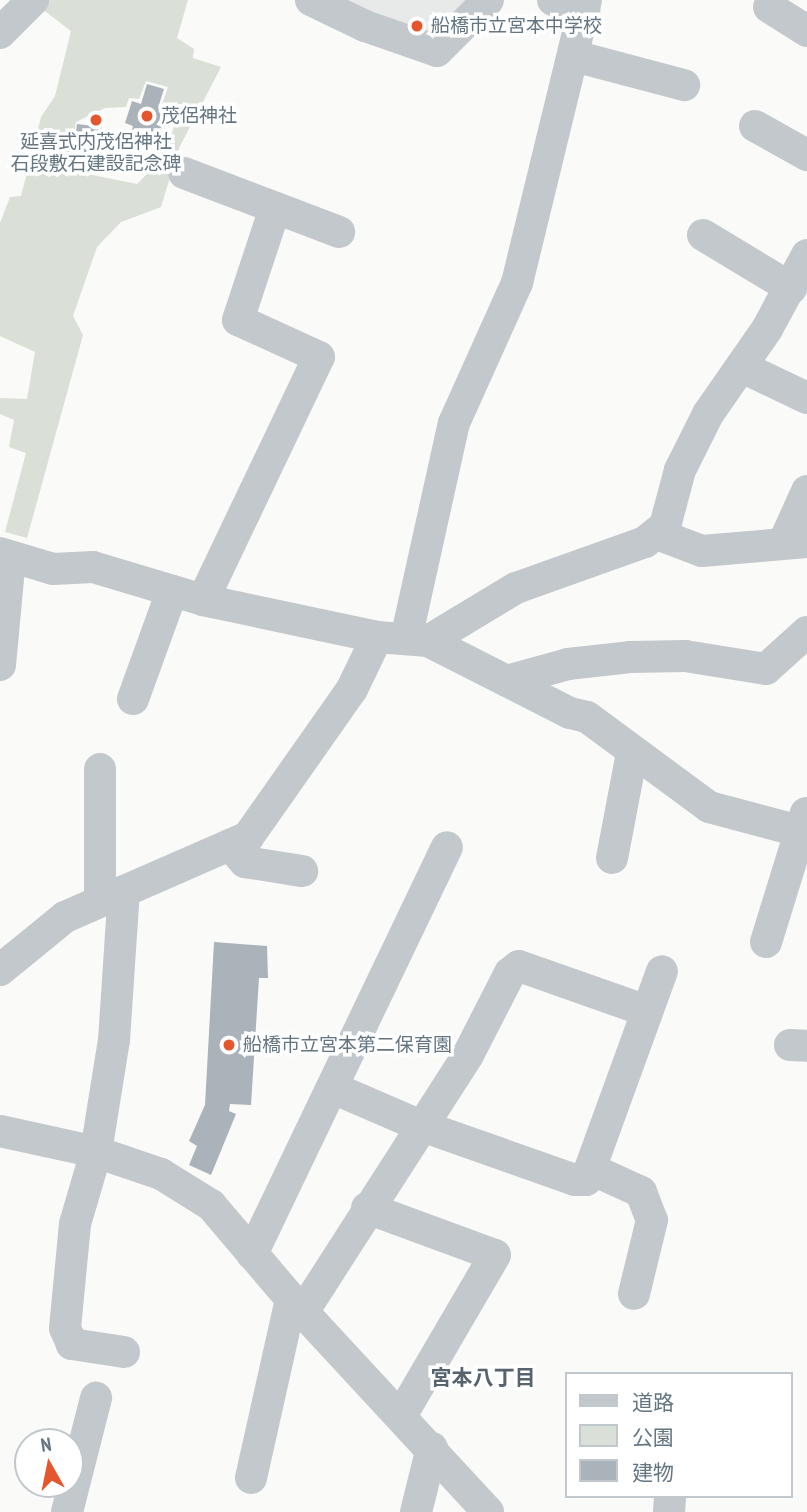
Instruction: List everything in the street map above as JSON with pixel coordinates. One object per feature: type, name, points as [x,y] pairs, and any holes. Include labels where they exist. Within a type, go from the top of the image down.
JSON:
[{"type":"street","points":[[0,33],[33,0]]},
{"type":"street","points":[[311,0],[365,26],[437,51],[488,0]]},
{"type":"street","points":[[404,639],[454,423],[517,283],[574,56],[585,5],[553,0]]},
{"type":"street","points":[[769,8],[807,31]]},
{"type":"street","points":[[574,56],[684,85]]},
{"type":"street","points":[[755,126],[807,155]]},
{"type":"street","points":[[184,173],[339,232]]},
{"type":"street","points":[[202,600],[318,358],[238,320],[275,208]]},
{"type":"street","points":[[703,235],[791,288]]},
{"type":"street","points":[[0,971],[65,917],[248,837],[352,689],[404,639],[516,588],[645,542],[657,534],[665,526],[680,470],[708,414],[743,368],[791,288],[807,255]]},
{"type":"street","points":[[743,368],[807,398]]},
{"type":"street","points":[[657,534],[702,551],[795,542],[807,491]]},
{"type":"street","points":[[0,665],[5,556],[53,569],[93,566],[202,600],[404,639],[507,681],[570,713],[587,717],[709,807],[804,825],[765,942]]},
{"type":"street","points":[[133,699],[172,591]]},
{"type":"street","points":[[507,681],[568,664],[630,657],[685,656],[766,668],[807,632]]},
{"type":"street","points":[[612,858],[632,752]]},
{"type":"street","points":[[100,769],[112,896],[114,1040],[96,1152],[75,1224],[65,1328],[72,1344],[124,1352]]},
{"type":"street","points":[[230,845],[245,862],[302,871]]},
{"type":"street","points":[[253,1254],[447,847]]},
{"type":"street","points":[[251,1478],[297,1305],[367,1208],[419,1125],[468,1055],[510,973],[519,966],[647,1011]]},
{"type":"street","points":[[333,1088],[419,1125],[575,1180],[586,1180],[593,1170],[662,971]]},
{"type":"street","points":[[0,1131],[96,1152],[161,1174],[211,1205],[297,1305],[402,1414],[488,1512]]},
{"type":"street","points":[[593,1170],[641,1192],[652,1220],[634,1294]]},
{"type":"street","points":[[367,1208],[495,1255],[402,1414]]},
{"type":"street","points":[[67,1512],[96,1398]]},
{"type":"street","points":[[416,1512],[432,1448]]},
{"type":"shaded area","name":"船橋市立宮本中学校","points":[[325,0],[480,0],[424,41]]},
{"type":"green space","points":[[50,0],[188,0],[177,38],[194,49],[193,58],[221,67],[179,148],[161,207],[121,222],[97,247],[73,316],[83,335],[27,538],[5,532],[26,453],[9,447],[14,420],[0,414],[0,398],[27,399],[35,352],[0,336],[0,223],[10,197],[21,196],[41,117],[55,96],[71,31],[42,9]],"holes":[[[146,81],[168,87],[162,104],[178,111],[166,155],[137,184],[68,170],[76,122],[105,108],[126,107],[129,98],[139,99]]]},
{"type":"building","points":[[147,84],[164,89],[158,108],[170,111],[162,137],[152,134],[149,144],[130,138],[133,126],[125,123],[132,101],[141,104]]},
{"type":"building","points":[[77,124],[102,127],[96,172],[72,169]]},
{"type":"building","points":[[214,942],[267,946],[268,978],[259,978],[251,1105],[230,1104],[229,1111],[236,1114],[211,1175],[189,1165],[197,1146],[189,1141],[205,1105]]},
{"type":"place","name":"船橋市立宮本中学校","points":[[417,26]]},
{"type":"place","name":"茂侶神社","points":[[147,116]]},
{"type":"place","name":"延喜式内茂侶神社 石段敷石建設記念碑","points":[[96,120]]},
{"type":"place","name":"船橋市立宮本第二保育園","points":[[229,1045]]},
{"type":"district","name":"宮本八丁目","points":[[483,1378]]}]
